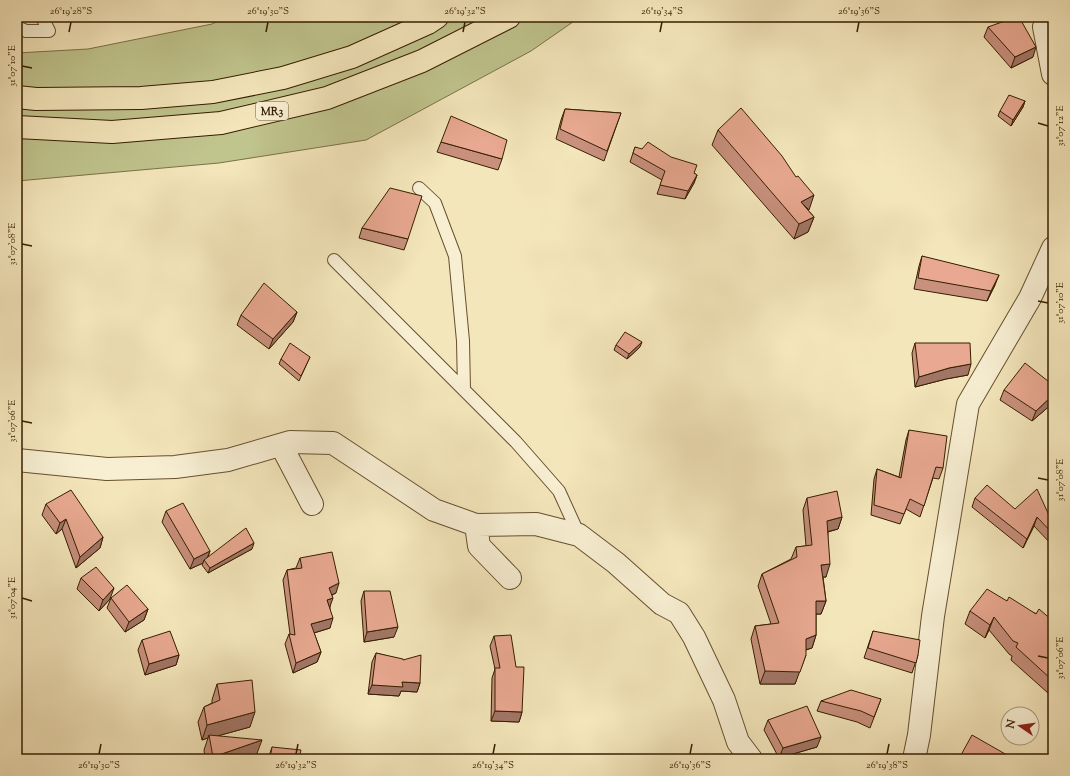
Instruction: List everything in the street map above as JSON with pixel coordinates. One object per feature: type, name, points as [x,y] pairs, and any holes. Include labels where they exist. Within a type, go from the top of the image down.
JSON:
[{"type":"highway","points":[[17,97],[141,98],[213,92],[283,78],[352,57],[428,23],[437,17]]},
{"type":"highway","name":"MR3","points":[[17,127],[112,132],[221,123],[327,98],[422,61],[509,17]]},
{"type":"street","points":[[1047,28],[1053,74]]},
{"type":"street","points":[[914,759],[920,735],[933,616],[968,404],[1030,298],[1053,248]]},
{"type":"street","points":[[17,460],[107,469],[169,468],[228,460],[290,442],[333,443],[434,510],[476,526],[536,524],[579,535],[616,563],[662,604],[679,613],[694,637],[724,700],[738,742],[751,759]]},
{"type":"street","points":[[281,444],[312,504]]},
{"type":"street","points":[[476,526],[479,546],[510,578]]},
{"type":"lane","points":[[17,27],[26,31],[49,31],[42,17]]},
{"type":"lane","points":[[419,188],[435,203],[455,256],[462,341],[464,390]]},
{"type":"lane","points":[[334,260],[516,442],[559,491],[579,535]]},
{"type":"green space","points":[[226,17],[580,17],[531,51],[366,140],[219,163],[17,181],[17,53],[88,49],[212,24]]},
{"type":"building","points":[[1019,17],[1036,47],[1015,57],[988,27]]},
{"type":"building","points":[[1009,95],[1025,101],[1013,120],[1000,111]]},
{"type":"building","points":[[741,108],[782,156],[796,177],[798,176],[814,195],[801,202],[814,217],[799,224],[718,130]]},
{"type":"building","points":[[565,109],[621,113],[607,151],[560,129]]},
{"type":"building","points":[[451,116],[507,140],[502,159],[441,142]]},
{"type":"building","points":[[648,142],[671,157],[697,165],[694,173],[697,175],[688,191],[660,185],[665,171],[633,153],[635,147],[642,149]]},
{"type":"building","points":[[390,188],[422,196],[408,239],[362,228]]},
{"type":"building","points":[[922,256],[999,275],[991,291],[918,278]]},
{"type":"building","points":[[264,283],[297,312],[273,339],[241,315]]},
{"type":"building","points":[[625,332],[642,342],[629,354],[616,345]]},
{"type":"building","points":[[290,343],[310,357],[301,376],[281,359]]},
{"type":"building","points":[[915,343],[970,343],[971,364],[949,368],[919,377]]},
{"type":"building","points":[[1025,363],[1053,385],[1053,395],[1036,411],[1004,390]]},
{"type":"building","points":[[909,430],[947,436],[943,468],[936,467],[924,506],[910,499],[904,514],[874,505],[877,469],[901,478]]},
{"type":"building","points":[[987,485],[1015,509],[1037,489],[1053,524],[1053,534],[1037,517],[1027,539],[975,498]]},
{"type":"building","points":[[71,490],[103,537],[80,557],[66,519],[60,523],[46,504]]},
{"type":"building","points":[[837,491],[842,517],[827,521],[830,564],[821,565],[826,601],[816,601],[816,635],[806,639],[806,655],[800,672],[765,671],[755,626],[779,623],[762,574],[797,557],[796,547],[812,545],[807,498]]},
{"type":"building","points":[[183,503],[210,551],[194,559],[166,511]]},
{"type":"building","points":[[246,528],[254,543],[210,568],[204,560]]},
{"type":"building","points":[[332,552],[339,583],[329,588],[333,598],[327,600],[333,618],[311,624],[321,652],[296,663],[289,634],[295,635],[287,570],[302,568],[300,558]]},
{"type":"building","points":[[96,567],[114,588],[103,600],[81,578]]},
{"type":"building","points":[[127,585],[148,609],[129,622],[111,598]]},
{"type":"building","points":[[987,589],[1007,601],[1009,597],[1036,614],[1039,609],[1053,621],[1052,680],[1016,647],[1018,643],[1013,641],[994,617],[990,625],[970,611]]},
{"type":"building","points":[[364,591],[390,591],[398,627],[367,632]]},
{"type":"building","points":[[170,631],[179,655],[149,664],[142,640]]},
{"type":"building","points":[[873,631],[920,640],[916,663],[868,648]]},
{"type":"building","points":[[511,635],[516,667],[524,667],[522,712],[495,711],[495,668],[500,668],[494,636]]},
{"type":"building","points":[[376,653],[403,660],[421,655],[420,683],[402,682],[403,687],[372,685]]},
{"type":"building","points":[[252,680],[255,712],[207,725],[204,707],[220,700],[217,684]]},
{"type":"building","points":[[851,690],[881,699],[874,717],[861,711],[821,701]]},
{"type":"building","points":[[807,706],[821,737],[783,748],[768,720]]},
{"type":"building","points":[[209,735],[262,740],[213,757]]},
{"type":"building","points":[[972,735],[1007,755],[1005,759],[968,759],[961,755]]},
{"type":"building","points":[[272,747],[301,750],[299,759],[270,759]]}]
